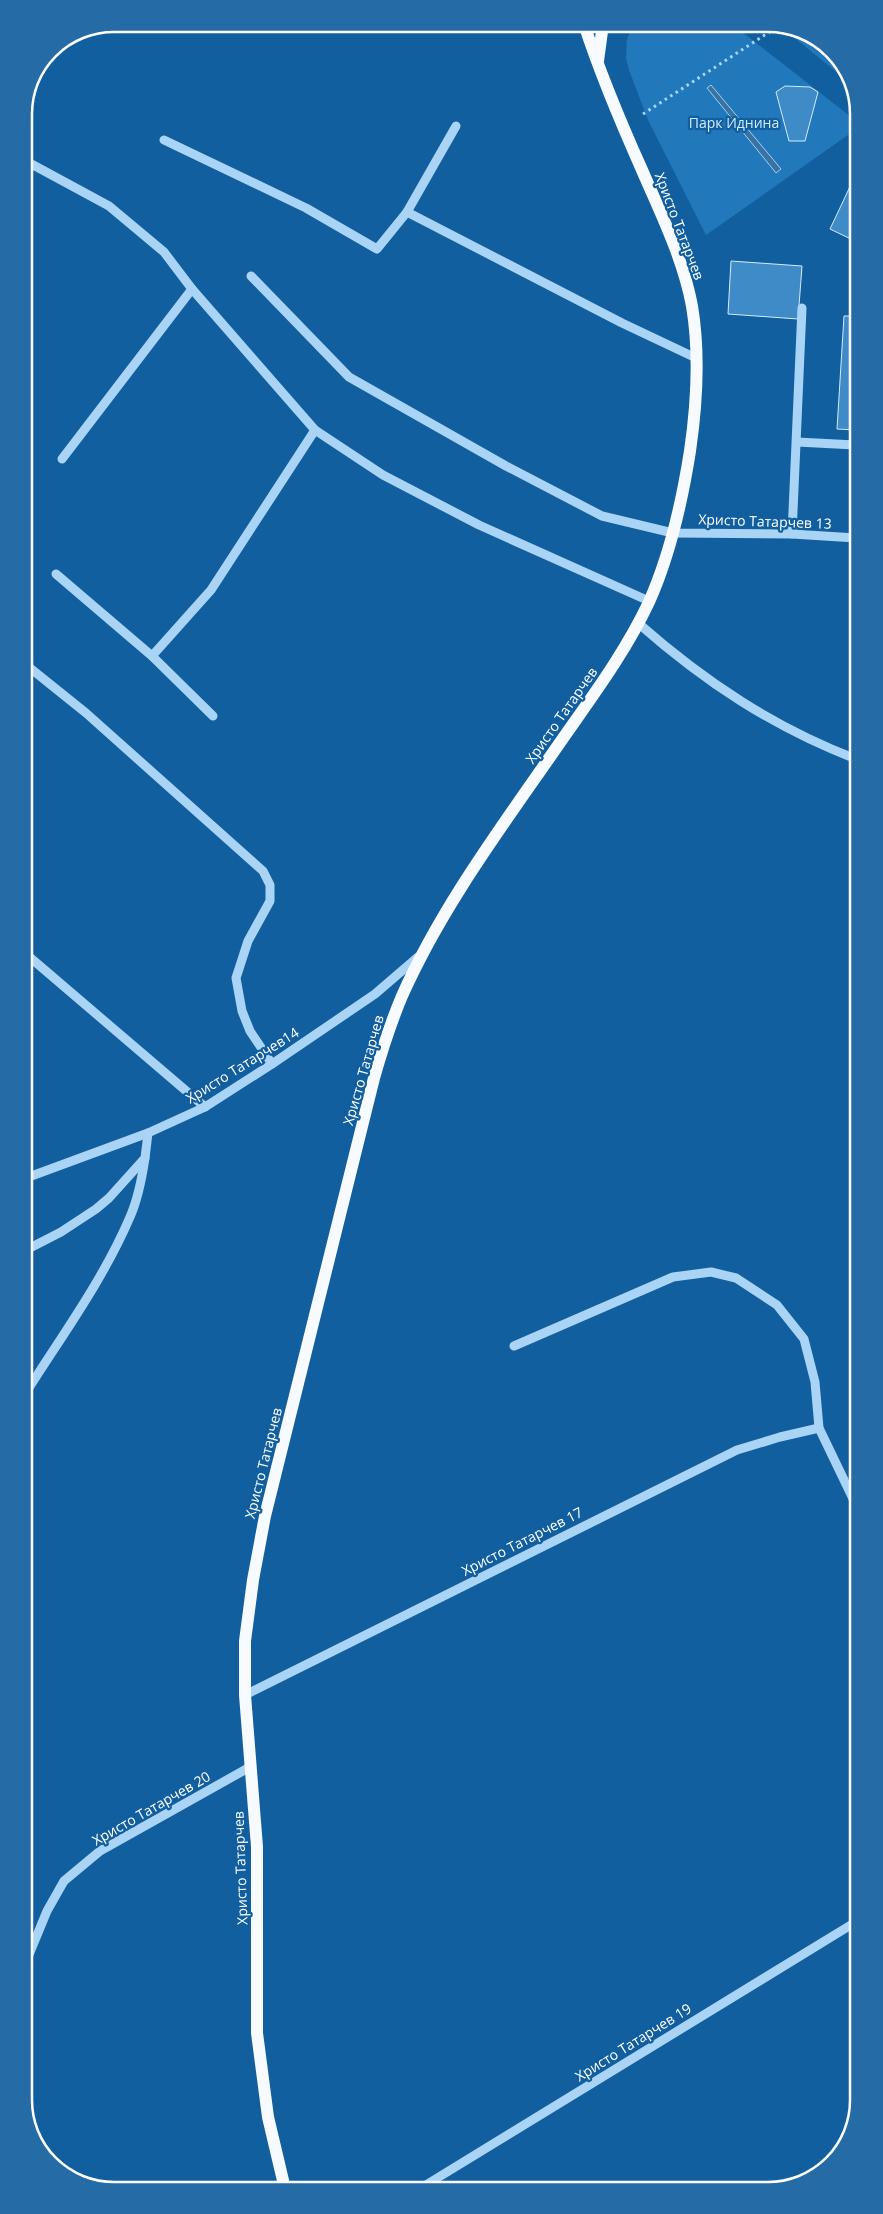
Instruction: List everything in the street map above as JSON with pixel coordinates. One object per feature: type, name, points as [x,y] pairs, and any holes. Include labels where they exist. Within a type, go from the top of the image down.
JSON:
[{"type":"main road","name":"Христо Татарчев","points":[[583,33],[590,42]]},
{"type":"main road","name":"Христо Татарчев","points":[[284,2181],[268,2117],[257,2032],[258,1847],[244,1696],[246,1641],[253,1580],[265,1516],[374,1078],[393,1018],[424,952],[462,887],[609,673],[638,623],[649,601],[673,533],[684,488],[693,431],[696,406],[696,358],[692,308],[682,264],[618,117],[587,33]]},
{"type":"main road","points":[[598,61],[602,33]]},
{"type":"street","points":[[164,140],[306,208],[377,249],[407,212],[456,126]]},
{"type":"street","points":[[33,165],[109,206],[164,252],[192,289],[315,430],[382,475],[480,525],[649,601]]},
{"type":"street","points":[[407,212],[622,323],[696,358]]},
{"type":"street","name":"Христо Татарчев 13","points":[[251,276],[349,377],[506,466],[602,516],[673,533],[792,534],[851,538]]},
{"type":"street","points":[[62,459],[192,289]]},
{"type":"street","points":[[792,534],[802,308]]},
{"type":"street","points":[[152,656],[211,590],[315,430]]},
{"type":"street","points":[[797,442],[851,445]]},
{"type":"street","points":[[56,574],[152,656],[213,716]]},
{"type":"street","points":[[638,623],[694,670],[744,704],[822,746],[851,758]]},
{"type":"street","points":[[33,670],[86,714],[263,870],[270,885],[270,901],[248,941],[236,978],[242,1011],[250,1030],[272,1064]]},
{"type":"street","name":"Христо Татарчев14","points":[[32,1176],[148,1133],[205,1107],[375,994],[424,952]]},
{"type":"street","points":[[33,960],[205,1107]]},
{"type":"street","points":[[32,1383],[88,1299],[131,1217],[140,1188],[148,1133]]},
{"type":"street","points":[[32,1247],[61,1232],[96,1209],[123,1184],[145,1158]]},
{"type":"street","points":[[514,1346],[672,1277],[711,1272],[736,1278],[777,1305],[804,1339],[815,1382],[819,1428],[851,1494]]},
{"type":"street","name":"Христо Татарчев 17","points":[[244,1696],[737,1450],[819,1428]]},
{"type":"street","name":"Христо Татарчев 20","points":[[32,1947],[47,1911],[64,1881],[100,1851],[250,1767]]},
{"type":"street","name":"Христо Татарчев 19","points":[[432,2181],[851,1925]]},
{"type":"path","points":[[640,115],[768,33]]},
{"type":"green space","name":"Парк Иднина","points":[[630,33],[743,33],[851,117],[851,133],[706,235],[648,120],[629,70],[626,58],[627,39]]},
{"type":"green space","points":[[793,37],[810,43],[818,49],[830,60],[840,75]]},
{"type":"shaded area","points":[[711,85],[781,169],[776,173],[707,88]]},
{"type":"building","points":[[785,86],[810,87],[818,92],[805,141],[789,141],[776,92]]},
{"type":"building","points":[[851,184],[851,239],[830,229]]},
{"type":"building","points":[[731,261],[802,266],[798,319],[728,314]]},
{"type":"building","points":[[844,316],[851,316],[851,430],[837,429]]}]
